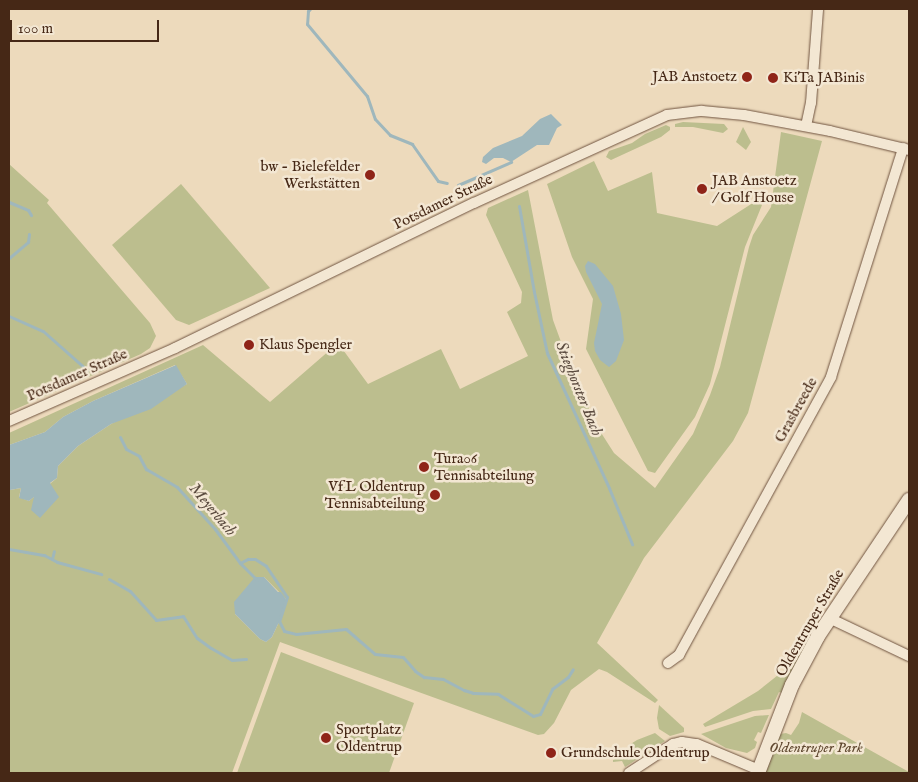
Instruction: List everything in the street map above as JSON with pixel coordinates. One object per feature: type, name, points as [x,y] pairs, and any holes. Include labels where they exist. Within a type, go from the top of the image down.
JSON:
[{"type":"street","points":[[806,126],[811,103],[818,9]]},
{"type":"street","name":"Potsdamer Straße","points":[[9,421],[175,348],[474,203],[655,119],[683,112],[713,111],[806,126],[906,149]]},
{"type":"street","name":"Grasbreede","points":[[668,663],[675,660],[681,651],[831,377],[906,149]]},
{"type":"street","name":"Oldentruper Straße","points":[[758,772],[792,684],[829,618],[909,500]]},
{"type":"street","points":[[829,618],[909,656]]},
{"type":"street","points":[[629,773],[673,744],[682,742],[694,743],[758,772]]},
{"type":"green space","points":[[683,122],[724,124],[728,129],[723,133],[693,127],[675,127],[675,124]]},
{"type":"green space","points":[[666,125],[670,127],[670,130],[661,137],[611,160],[606,157],[609,151],[632,143],[645,134]]},
{"type":"green space","points":[[743,127],[751,142],[746,150],[736,142]]},
{"type":"green space","points":[[781,132],[822,141],[748,413],[733,441],[644,558],[597,643],[658,700],[655,703],[607,672],[599,669],[571,690],[554,723],[544,734],[538,735],[280,642],[232,773],[9,773],[9,488],[10,490],[21,488],[19,497],[29,501],[57,478],[58,466],[78,446],[111,424],[187,384],[175,365],[93,401],[63,417],[45,432],[9,445],[9,433],[203,345],[270,402],[338,343],[368,384],[441,349],[460,389],[528,356],[507,312],[521,303],[522,292],[486,215],[488,208],[528,190],[553,320],[571,369],[598,428],[614,453],[655,488],[693,434],[710,395],[720,367],[749,247],[753,235],[771,207]],"holes":[[[264,577],[286,599],[279,622],[272,637],[266,642],[260,639],[235,614]]]},
{"type":"green space","points":[[594,161],[608,191],[652,172],[657,213],[717,226],[759,199],[762,205],[745,247],[710,384],[695,417],[655,473],[648,471],[586,349],[593,299],[572,257],[547,184]]},
{"type":"green space","points":[[9,164],[49,200],[47,203],[150,323],[156,336],[150,348],[141,354],[9,412]]},
{"type":"green space","points":[[181,184],[270,288],[189,325],[176,320],[112,245]]},
{"type":"green space","points":[[816,626],[782,693],[779,692],[771,709],[753,711],[705,727],[703,724],[758,691],[792,664]]},
{"type":"green space","name":"Sportplatz Oldentrup","points":[[281,652],[414,703],[389,773],[237,773]]},
{"type":"green space","points":[[659,705],[684,728],[684,732],[670,736],[659,729],[657,718]]},
{"type":"green space","name":"Oldentruper Park","points":[[802,712],[909,773],[764,773],[780,734],[786,733],[791,735],[799,723]]},
{"type":"green space","points":[[769,715],[761,733],[758,732],[754,740],[757,742],[755,748],[747,753],[726,748],[701,734],[755,716]]},
{"type":"green space","points":[[655,733],[665,741],[625,767],[622,761],[613,762],[613,760],[627,752],[629,745]]},
{"type":"water","points":[[551,114],[562,125],[557,128],[549,145],[537,145],[511,162],[503,158],[494,158],[486,164],[482,162],[483,157],[493,148],[522,136],[540,119]]},
{"type":"water","points":[[588,261],[595,264],[613,286],[621,314],[624,340],[616,361],[609,367],[600,360],[595,351],[594,343],[602,304],[586,272],[585,266]]},
{"type":"water","points":[[176,365],[187,384],[151,409],[111,424],[78,446],[58,466],[57,478],[50,483],[59,497],[40,518],[31,510],[34,497],[29,501],[19,498],[21,488],[10,490],[9,445],[45,432],[63,417],[93,401]]},
{"type":"water","points":[[255,577],[264,577],[286,599],[279,622],[272,637],[266,642],[260,639],[235,614],[234,602]]},
{"type":"waterway","name":"Stieghorster Bach","points":[[310,9],[308,11],[307,24],[367,96],[375,119],[390,135],[412,144],[438,181],[447,183]]},
{"type":"waterway","name":"Stieghorster Bach","points":[[458,185],[511,162]]},
{"type":"waterway","name":"Meyerbach","points":[[9,202],[28,210],[31,215]]},
{"type":"waterway","name":"Stieghorster Bach","points":[[519,206],[547,353],[609,488],[632,544]]},
{"type":"waterway","name":"Meyerbach","points":[[9,258],[28,242],[29,234]]},
{"type":"waterway","name":"Meyerbach","points":[[9,316],[43,331],[87,370]]},
{"type":"waterway","name":"Meyerbach","points":[[120,437],[126,449],[139,456],[146,469],[177,487],[215,529],[240,563],[248,559],[255,559],[266,566],[287,597],[279,622]]},
{"type":"waterway","points":[[9,549],[44,555],[57,562],[101,574]]},
{"type":"waterway","points":[[52,559],[54,551]]},
{"type":"waterway","name":"Meyerbach","points":[[240,563],[257,580]]},
{"type":"waterway","points":[[109,579],[130,591],[156,620],[183,616],[197,638],[211,648],[232,660],[246,659]]},
{"type":"waterway","name":"Meyerbach","points":[[279,621],[284,631],[296,634],[346,629],[375,654],[403,657],[415,671],[424,677],[443,679],[473,693],[498,694],[533,716],[540,714],[552,689],[568,677],[573,669]]},
{"type":"place","name":"JAB Anstoetz","points":[[747,77]]},
{"type":"place","name":"KiTa JABinis","points":[[773,78]]},
{"type":"place","name":"bw - Bielefelder Werkstätten","points":[[370,175]]},
{"type":"place","name":"JAB Anstoetz / Golf House","points":[[702,189]]},
{"type":"place","name":"Klaus Spengler","points":[[249,345]]},
{"type":"place","name":"Tura06 Tennisabteilung","points":[[424,467]]},
{"type":"place","name":"VfL Oldentrup Tennisabteilung","points":[[435,495]]},
{"type":"place","name":"Sportplatz Oldentrup","points":[[326,738]]},
{"type":"place","name":"Grundschule Oldentrup","points":[[551,753]]}]
